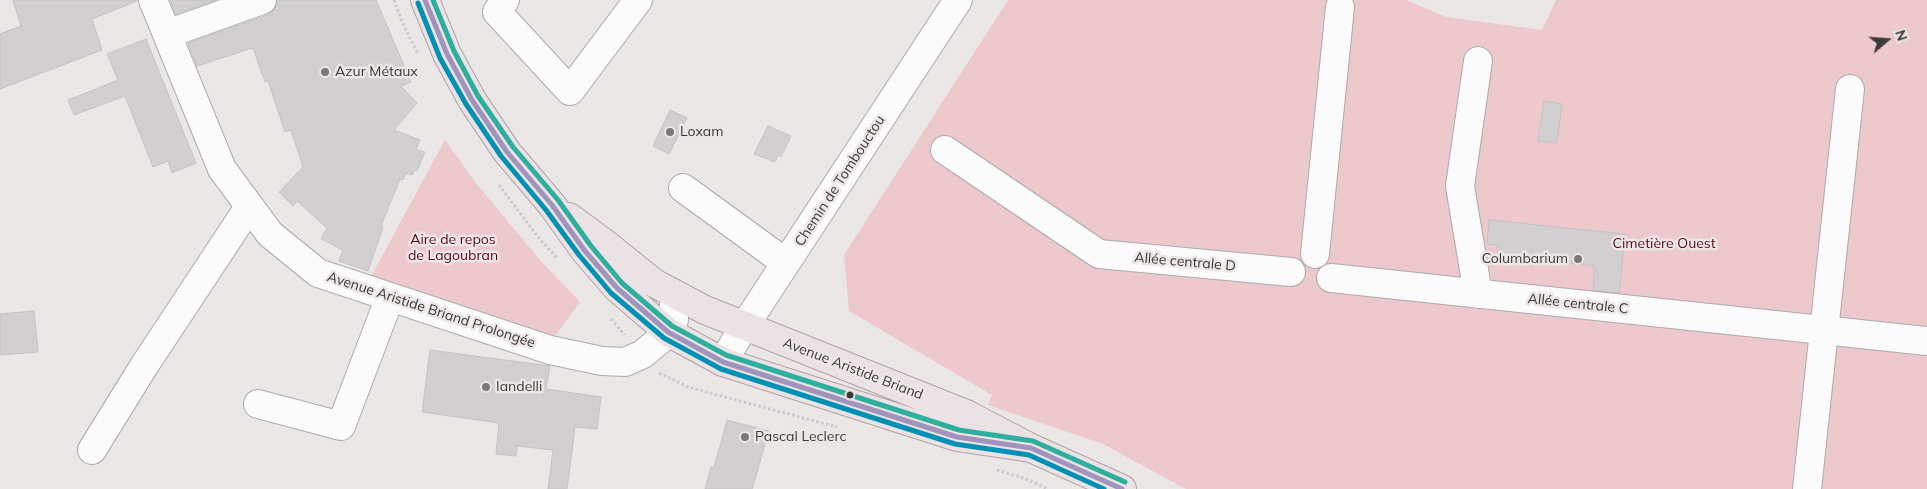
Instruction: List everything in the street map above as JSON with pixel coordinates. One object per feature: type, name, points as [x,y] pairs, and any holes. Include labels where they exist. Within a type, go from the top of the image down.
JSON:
[{"type":"main road","points":[[425,0],[447,54],[472,100],[506,152],[552,205]]},
{"type":"main road","name":"Avenue Aristide Briand","points":[[552,205],[603,242],[654,283],[704,310],[966,414],[1031,448],[1122,489]]},
{"type":"main road","name":"Avenue Aristide Briand","points":[[552,205],[585,252],[617,288],[668,332],[723,362],[957,437],[1031,448]]},
{"type":"street","name":"Avenue Aristide Briand Prolongée","points":[[153,0],[222,169],[270,234],[318,273],[550,350],[602,361],[625,362],[643,354],[668,332]]},
{"type":"street","points":[[166,34],[262,0]]},
{"type":"street","points":[[497,4],[570,91],[638,0]]},
{"type":"street","name":"Chemin de Tombouctou","points":[[723,362],[958,0]]},
{"type":"street","points":[[1315,254],[1340,7]]},
{"type":"street","points":[[1478,60],[1460,186],[1478,294]]},
{"type":"street","points":[[1807,489],[1850,89]]},
{"type":"street","name":"Allée centrale D","points":[[945,150],[1099,254],[1291,272]]},
{"type":"street","points":[[683,188],[786,263]]},
{"type":"street","points":[[92,450],[144,366],[250,207]]},
{"type":"street","name":"Allée centrale C","points":[[1331,278],[1927,341]]},
{"type":"street","points":[[668,332],[674,320],[674,294]]},
{"type":"street","points":[[258,404],[341,426],[390,297]]},
{"type":"green space","name":"Cimetière Ouest","points":[[1008,0],[1406,0],[1446,17],[1542,30],[1556,0],[1927,0],[1927,489],[1186,489],[1103,444],[988,405],[992,395],[849,311],[844,255]]},
{"type":"green space","name":"Aire de repos de Lagoubran","points":[[445,140],[479,187],[538,258],[580,302],[553,339],[368,282]]},
{"type":"building","points":[[13,0],[137,1],[92,19],[102,50],[0,89],[0,34],[21,26]]},
{"type":"building","points":[[170,0],[216,0],[176,14]]},
{"type":"building","points":[[277,0],[376,0],[411,82],[401,86],[417,103],[394,130],[420,140],[416,149],[425,152],[417,171],[415,170],[412,175],[406,173],[403,180],[400,179],[381,226],[383,227],[368,271],[339,261],[343,250],[321,239],[327,228],[297,201],[293,206],[279,192],[303,167],[291,130],[285,132],[268,81],[265,82],[253,48],[197,66],[188,43],[267,15],[274,10]]},
{"type":"building","points":[[146,39],[196,163],[172,173],[168,161],[153,167],[125,96],[74,115],[68,100],[118,80],[107,54]]},
{"type":"building","points":[[1544,101],[1562,104],[1557,143],[1538,141]]},
{"type":"building","name":"Loxam","points":[[670,110],[687,118],[669,154],[653,146]]},
{"type":"building","points":[[768,126],[791,136],[781,157],[778,155],[775,162],[754,154]]},
{"type":"building","name":"Columbarium","points":[[1489,220],[1625,234],[1619,293],[1593,290],[1595,266],[1497,255],[1498,245],[1487,244]]},
{"type":"building","points":[[34,311],[38,352],[0,355],[0,314]]},
{"type":"building","name":"Iandelli","points":[[430,350],[550,366],[546,389],[601,397],[597,429],[575,427],[567,489],[548,489],[553,450],[517,446],[516,456],[496,454],[499,423],[422,412]]},
{"type":"building","points":[[727,420],[769,431],[752,489],[705,489],[711,467],[714,468]]},
{"type":"transit line","points":[[425,0],[447,54],[472,100],[507,152],[552,205],[585,251],[617,288],[668,332],[723,362],[957,437],[1031,448],[1122,489]]},
{"type":"transit line","points":[[433,0],[454,51],[478,96],[513,147],[558,200],[591,246],[622,283],[672,326],[726,355],[959,430],[1033,441],[1125,482]]},
{"type":"transit line","points":[[418,3],[440,58],[466,104],[501,156],[611,293],[664,338],[721,369],[955,444],[1029,455],[1104,489]]},
{"type":"place","name":"Azur Métaux","points":[[325,72]]},
{"type":"place","name":"Loxam","points":[[670,132]]},
{"type":"place","name":"Columbarium","points":[[1578,259]]},
{"type":"place","name":"Iandelli","points":[[486,387]]},
{"type":"place","name":"Pascal Leclerc","points":[[745,437]]}]
